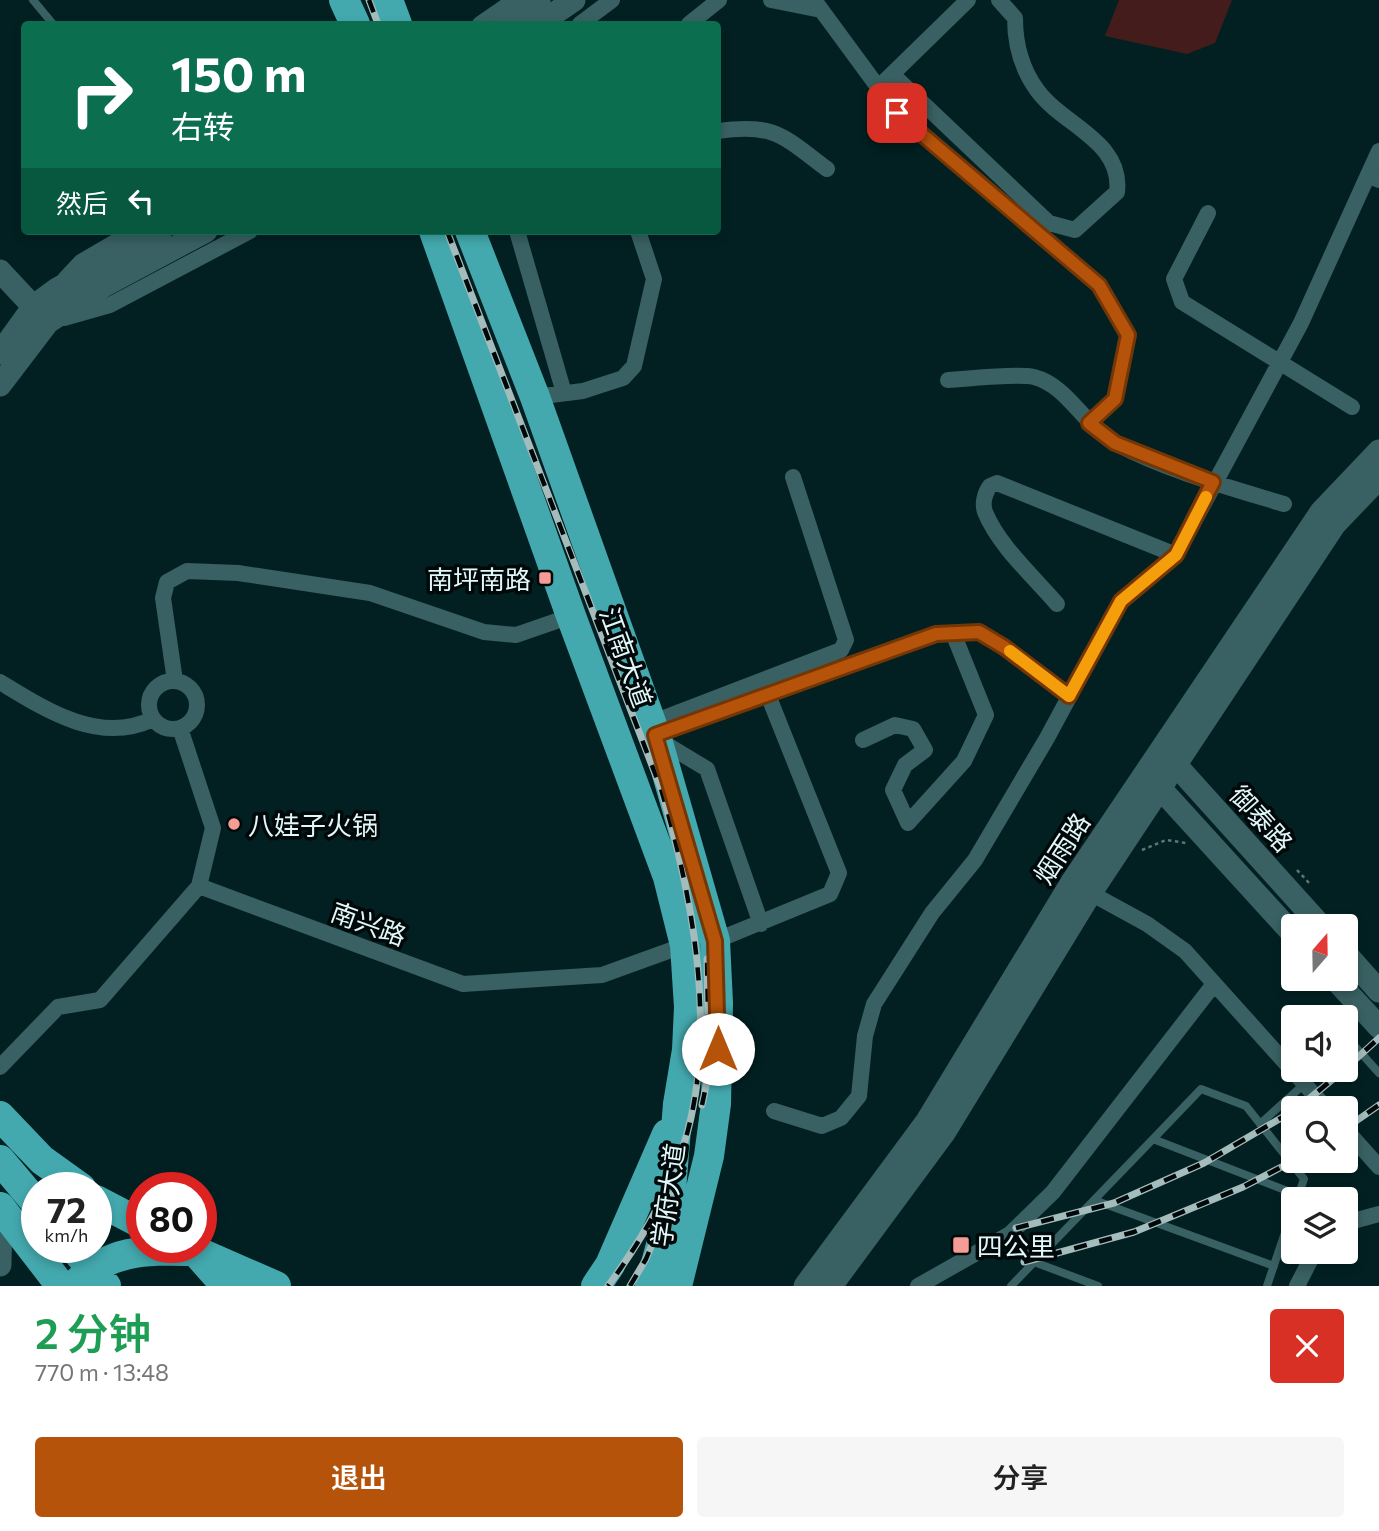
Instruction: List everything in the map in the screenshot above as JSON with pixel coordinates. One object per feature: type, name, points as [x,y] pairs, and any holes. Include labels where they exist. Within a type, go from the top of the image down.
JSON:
[{"type":"highway","points":[[344,0],[354,21]]},
{"type":"highway","name":"江南大道","points":[[435,235],[571,616],[668,877],[685,945],[688,1029],[678,1104]]},
{"type":"highway","name":"江南大道","points":[[472,235],[549,395],[654,732],[715,941],[718,1003],[716,1104],[709,1156],[677,1278]]},
{"type":"highway","points":[[596,1286],[610,1265],[630,1222],[678,1104]]},
{"type":"highway","name":"学府大道","points":[[650,1286],[669,1215],[678,1104]]},
{"type":"highway","points":[[0,1116],[42,1160],[59,1172]]},
{"type":"highway","points":[[0,1160],[21,1185]]},
{"type":"highway","points":[[0,1207],[61,1286]]},
{"type":"highway","points":[[112,1212],[126,1223]]},
{"type":"highway","points":[[74,1286],[91,1268],[126,1252]]},
{"type":"highway","points":[[217,1260],[276,1286]]},
{"type":"highway","points":[[87,1263],[106,1286]]},
{"type":"highway","points":[[205,1263],[226,1286]]},
{"type":"main road","points":[[507,21],[539,0]]},
{"type":"main road","points":[[543,21],[574,0]]},
{"type":"main road","points":[[0,384],[57,289],[154,235]]},
{"type":"main road","points":[[0,353],[41,314],[105,285],[199,235]]},
{"type":"main road","points":[[0,271],[41,314]]},
{"type":"main road","name":"烟雨路","points":[[1168,756],[1321,512],[1379,451]]},
{"type":"main road","name":"烟雨路","points":[[805,1286],[927,1121],[1168,756],[1335,524],[1379,478]]},
{"type":"main road","name":"御泰路","points":[[1168,756],[1310,914]]},
{"type":"main road","name":"御泰路","points":[[1152,779],[1281,921]]},
{"type":"main road","name":"烟雨路","points":[[831,1286],[944,1133],[1081,888]]},
{"type":"main road","points":[[1358,967],[1379,990]]},
{"type":"main road","points":[[1346,991],[1379,1027]]},
{"type":"main road","points":[[0,1207],[0,1265]]},
{"type":"street","points":[[484,21],[515,0]]},
{"type":"street","points":[[584,21],[612,0]]},
{"type":"street","points":[[693,21],[719,0]]},
{"type":"street","points":[[771,0],[818,5],[897,113],[1099,285],[1128,335],[1115,399],[1089,423]]},
{"type":"street","points":[[879,88],[968,0]]},
{"type":"street","points":[[892,74],[1049,223],[1075,230],[1116,192],[1119,174],[1108,153],[1037,90],[1015,42],[1015,18],[999,0]]},
{"type":"street","points":[[721,131],[749,127],[778,132],[827,169]]},
{"type":"street","points":[[774,1111],[822,1126],[841,1118],[859,1096],[865,1036],[874,1003],[932,913],[975,860],[1121,601],[1176,555],[1301,323],[1374,178],[1379,151]]},
{"type":"street","points":[[1208,213],[1174,279],[1182,302],[1278,364],[1352,407]]},
{"type":"street","points":[[57,289],[81,262],[127,235]]},
{"type":"street","points":[[41,314],[110,305],[242,235]]},
{"type":"street","points":[[518,235],[549,395],[583,391],[623,378],[634,366],[653,279],[639,235]]},
{"type":"street","points":[[948,380],[1033,377],[1060,391],[1089,423],[1115,443],[1213,482],[1284,504]]},
{"type":"street","points":[[654,732],[841,650],[846,640],[793,477]]},
{"type":"street","points":[[1057,604],[1003,540],[985,511],[984,501],[990,486],[997,483],[1176,555]]},
{"type":"street","points":[[174,681],[163,598],[167,582],[187,571],[238,573],[370,593],[484,632],[516,635],[571,616]]},
{"type":"street","points":[[654,732],[768,695],[936,634],[979,632],[1004,647],[1069,696]]},
{"type":"street","points":[[863,740],[895,725],[913,729],[925,750],[905,765],[893,790],[908,823],[964,761],[986,715],[953,633]]},
{"type":"street","points":[[174,681],[188,687],[197,706],[192,720],[180,728],[165,728],[153,719],[150,697],[160,685],[174,681]]},
{"type":"street","points":[[0,682],[50,712],[105,729],[134,728],[153,719]]},
{"type":"street","points":[[715,941],[830,894],[839,873],[768,695]]},
{"type":"street","points":[[0,1067],[58,1007],[100,1000],[199,886],[213,828],[180,728]]},
{"type":"street","points":[[654,732],[707,769],[761,924]]},
{"type":"street","name":"南兴路","points":[[199,886],[463,984],[602,975],[685,945]]},
{"type":"street","points":[[1081,888],[1147,924],[1185,951],[1315,1096]]},
{"type":"street","points":[[918,1286],[1010,1234],[1054,1192],[1214,984]]},
{"type":"street","points":[[1358,1143],[1379,1167]]},
{"type":"street","points":[[1358,1219],[1379,1213]]},
{"type":"street","points":[[1297,1286],[1308,1264]]},
{"type":"lane","points":[[33,0],[50,21]]},
{"type":"lane","points":[[1358,1050],[1379,1073]]},
{"type":"lane","points":[[1260,1124],[1307,1082]]},
{"type":"lane","points":[[1011,1286],[1201,1089],[1246,1106],[1304,1179],[1301,1187]]},
{"type":"lane","points":[[1153,1139],[1281,1189]]},
{"type":"lane","points":[[1094,1200],[1274,1266]]},
{"type":"lane","points":[[1010,1234],[1034,1262],[1098,1286]]},
{"type":"lane","points":[[1267,1286],[1281,1245]]},
{"type":"path","points":[[1142,850],[1166,840],[1185,843],[1193,848]]},
{"type":"path","points":[[1297,870],[1311,885]]},
{"type":"shaded area","points":[[1119,0],[1232,0],[1215,43],[1187,54],[1105,36]]},
{"type":"railway","points":[[369,0],[377,21]]},
{"type":"railway","points":[[449,235],[661,789],[691,914],[697,958],[700,1046],[696,1089],[688,1130],[674,1172],[655,1212],[608,1286]]},
{"type":"railway","points":[[702,1105],[709,1072],[707,959]]},
{"type":"railway","points":[[1358,1057],[1379,1038]]},
{"type":"railway","points":[[1312,1096],[1329,1082]]},
{"type":"railway","points":[[1358,1120],[1379,1105]]},
{"type":"railway","points":[[1016,1228],[1114,1203],[1204,1163],[1281,1118]]},
{"type":"railway","points":[[1024,1262],[1134,1232],[1243,1187],[1281,1167]]},
{"type":"railway","points":[[630,1286],[646,1259],[674,1191]]},
{"type":"slow traffic","points":[[1010,651],[1069,696],[1121,601],[1176,555],[1206,497]]},
{"type":"place","name":"南坪南路","points":[[545,578]]},
{"type":"place","name":"八娃子火锅","points":[[234,824]]},
{"type":"place","name":"四公里","points":[[961,1245]]},
{"type":"route","points":[[718,1049],[715,941],[655,735],[936,634],[979,632],[1004,647],[1069,696],[1121,601],[1176,555],[1213,482],[1115,443],[1089,423],[1115,399],[1128,335],[1099,285],[897,113]]}]
